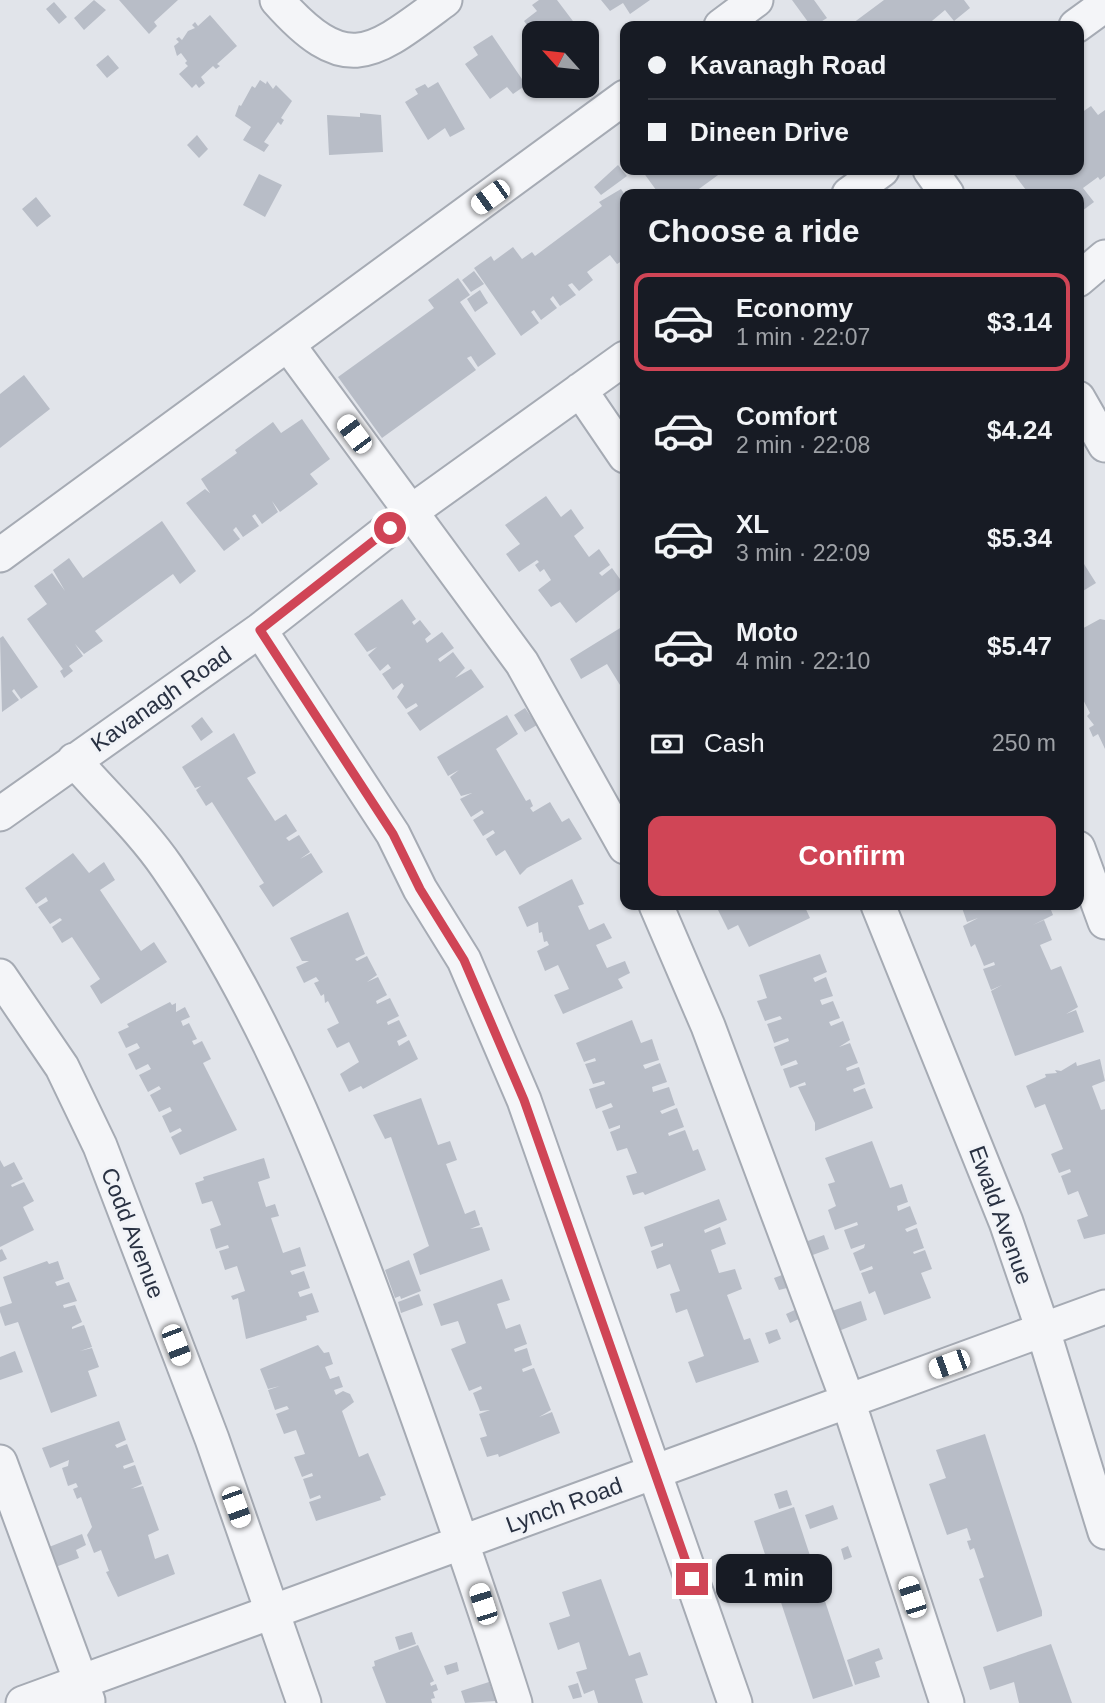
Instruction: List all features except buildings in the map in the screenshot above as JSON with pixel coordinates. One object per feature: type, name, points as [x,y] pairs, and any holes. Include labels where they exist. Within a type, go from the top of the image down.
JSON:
[{"type":"street","points":[[277,0],[303,27],[325,44],[349,52],[371,50],[396,36],[445,0]]},
{"type":"street","points":[[728,21],[756,0]]},
{"type":"street","points":[[1083,21],[1105,5]]},
{"type":"street","points":[[0,555],[289,346],[620,101]]},
{"type":"street","points":[[856,189],[875,175]]},
{"type":"street","points":[[1084,275],[1105,257]]},
{"type":"street","points":[[289,346],[522,663],[620,838]]},
{"type":"street","name":"Kavanagh Road","points":[[0,814],[260,630],[411,511],[620,362]]},
{"type":"street","points":[[580,390],[620,449]]},
{"type":"street","points":[[1084,408],[1105,444]]},
{"type":"street","points":[[260,630],[393,834],[420,889],[464,960],[524,1100],[735,1703]]},
{"type":"street","points":[[74,760],[167,866],[227,965],[276,1056],[312,1133],[354,1241],[463,1541],[515,1703]]},
{"type":"street","points":[[1084,864],[1105,922]]},
{"type":"street","points":[[658,910],[708,1026],[848,1401],[947,1703]]},
{"type":"street","name":"Ewald Avenue","points":[[880,910],[1006,1222],[1043,1330],[1105,1532]]},
{"type":"street","name":"Codd Avenue","points":[[0,976],[62,1068],[100,1146],[212,1439],[304,1703]]},
{"type":"street","name":"Lynch Road","points":[[23,1703],[85,1692],[273,1611],[1105,1307]]},
{"type":"street","points":[[0,1462],[85,1692]]},
{"type":"route","points":[[390,528],[260,630],[393,834],[420,889],[464,960],[524,1100],[692,1579]]}]
